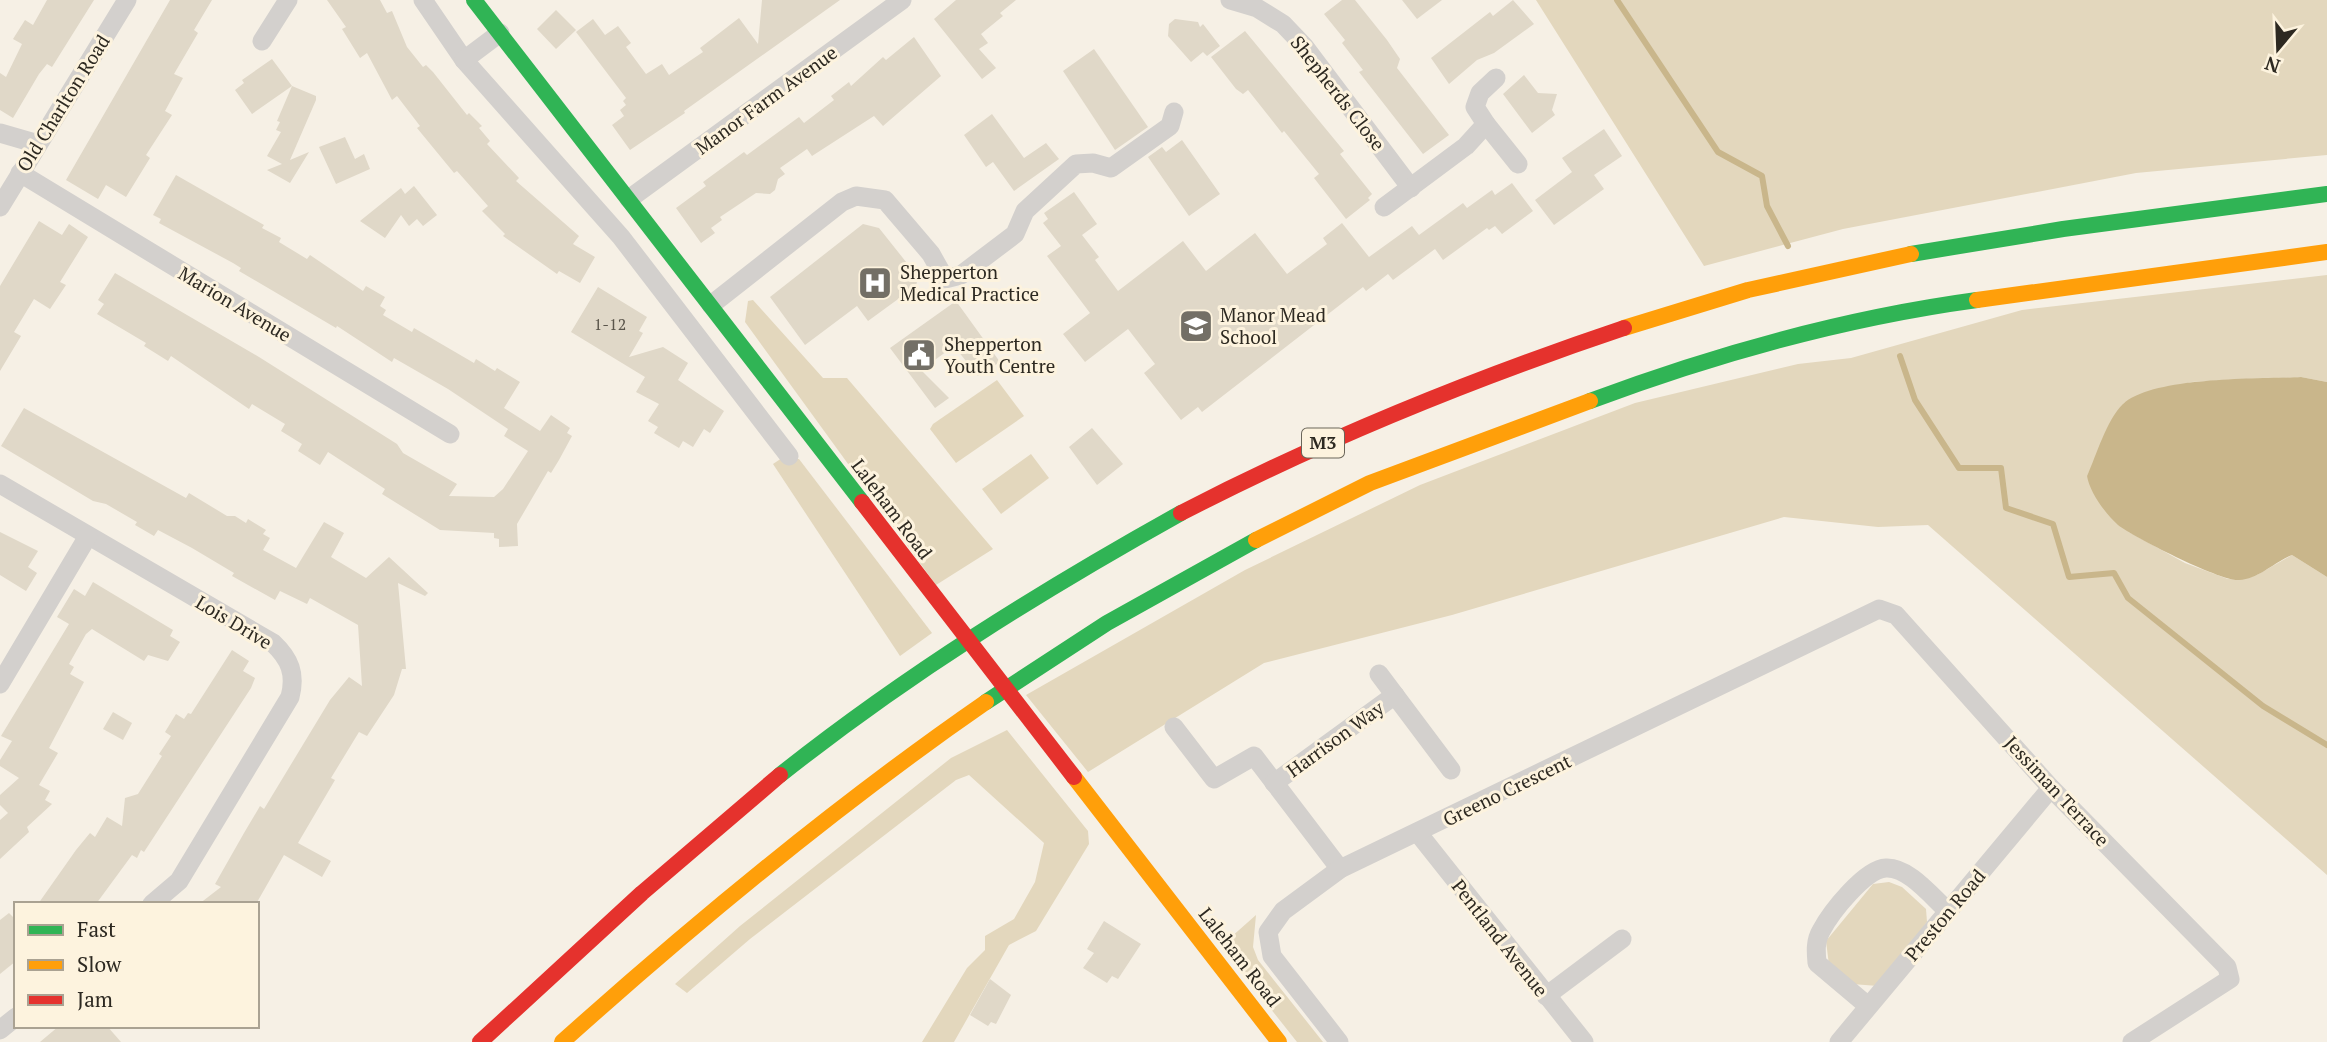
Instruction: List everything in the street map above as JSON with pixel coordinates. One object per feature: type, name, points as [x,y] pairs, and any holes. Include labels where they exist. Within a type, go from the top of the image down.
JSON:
[{"type":"main road","name":"Laleham Road","points":[[474,0],[711,305],[907,564],[1279,1042]]},
{"type":"main road","name":"M3","points":[[480,1042],[679,862],[807,754],[915,675],[1066,579],[1182,510],[1376,418],[1520,362],[1653,318],[1797,277],[1946,248],[2127,218],[2327,194]]},
{"type":"main road","points":[[562,1042],[669,947],[906,757],[1023,676],[1107,623],[1230,553],[1370,483],[1654,377],[1768,341],[1901,310],[2153,273],[2327,253]]},
{"type":"street","name":"Old Charlton Road","points":[[0,206],[127,0]]},
{"type":"street","points":[[262,41],[288,0]]},
{"type":"street","points":[[423,0],[464,60],[621,237],[789,456]]},
{"type":"street","name":"Manor Farm Avenue","points":[[629,199],[902,0]]},
{"type":"street","name":"Shepherds Close","points":[[1230,0],[1260,4],[1283,24],[1304,46],[1411,188]]},
{"type":"street","points":[[464,60],[500,33]]},
{"type":"street","points":[[1496,78],[1480,93],[1475,107],[1518,164]]},
{"type":"street","points":[[711,305],[842,202],[856,196],[885,200],[953,277],[1015,233],[1026,211],[1076,164],[1093,163],[1111,169],[1170,126],[1174,112]]},
{"type":"street","points":[[1384,207],[1466,146],[1486,124]]},
{"type":"street","points":[[0,133],[38,144]]},
{"type":"street","name":"Marion Avenue","points":[[20,173],[450,434]]},
{"type":"street","name":"Lois Drive","points":[[0,484],[274,643],[285,655],[294,682],[290,697],[179,881],[154,902]]},
{"type":"street","points":[[0,684],[88,536]]},
{"type":"street","name":"Jessiman Terrace","points":[[1879,609],[1896,615],[2052,788],[2227,967],[2230,979],[2132,1042]]},
{"type":"street","name":"Greeno Crescent","points":[[1339,1042],[1272,956],[1268,932],[1283,911],[1340,869],[1418,834],[1879,609]]},
{"type":"street","name":"Harrison Way","points":[[1379,674],[1451,770]]},
{"type":"street","name":"Harrison Way","points":[[1274,783],[1395,695]]},
{"type":"street","name":"Harrison Way","points":[[1174,727],[1214,779],[1254,757],[1340,869]]},
{"type":"street","name":"Preston Road","points":[[1839,1042],[2052,788]]},
{"type":"street","name":"Pentland Avenue","points":[[1418,834],[1584,1042]]},
{"type":"street","points":[[1868,1006],[1817,963],[1815,948],[1820,931],[1868,873],[1888,868],[1909,876],[1948,911]]},
{"type":"street","points":[[1546,996],[1622,939]]},
{"type":"street","points":[[0,1030],[14,1019]]},
{"type":"shaded area","points":[[1536,0],[2327,0],[2327,155],[2136,173],[1843,229],[1704,266]]},
{"type":"shaded area","points":[[2327,275],[2327,382],[2301,377],[2191,382],[2124,403],[2087,476],[2129,532],[2185,563],[2228,579],[2257,575],[2292,555],[2327,577],[2327,875],[1928,525],[1878,527],[1784,517],[1452,615],[1264,663],[1088,772],[1026,695],[1245,570],[1420,485],[1635,403],[1798,364],[1851,358],[2022,310]]},
{"type":"shaded area","points":[[753,300],[823,378],[847,378],[993,549],[936,585],[745,322],[748,301]]},
{"type":"shaded area","points":[[2301,377],[2327,382],[2327,577],[2292,555],[2246,579],[2230,579],[2178,558],[2127,531],[2103,509],[2087,476],[2102,438],[2123,404],[2158,388],[2182,384]]},
{"type":"shaded area","points":[[997,380],[1024,416],[956,463],[930,429],[933,424]]},
{"type":"shaded area","points":[[1031,454],[1049,478],[1001,514],[982,489]]},
{"type":"shaded area","points":[[782,458],[799,459],[932,633],[900,656],[773,464]]},
{"type":"shaded area","points":[[1007,730],[1088,831],[1089,844],[1036,931],[1009,945],[954,1042],[922,1042],[967,968],[985,950],[985,936],[1014,919],[1035,882],[1044,843],[969,775],[956,780],[750,939],[687,993],[675,984],[740,926],[951,758]]},
{"type":"shaded area","points":[[1889,882],[1902,887],[1926,909],[1927,922],[1878,986],[1852,984],[1829,965],[1826,941],[1873,884]]},
{"type":"shaded area","points":[[1256,915],[1253,947],[1258,960],[1323,1042],[1297,1042],[1221,946]]},
{"type":"building","points":[[47,0],[94,0],[52,67],[47,64],[39,74],[13,118],[0,110],[0,73],[6,77],[22,44],[13,39],[25,20],[33,25]]},
{"type":"building","points":[[170,0],[212,0],[194,30],[198,33],[174,74],[183,78],[165,111],[172,115],[146,155],[150,158],[126,197],[106,185],[98,199],[66,180]]},
{"type":"building","points":[[327,0],[380,0],[387,13],[392,11],[407,47],[423,67],[426,65],[433,72],[467,115],[469,113],[482,126],[479,128],[490,141],[487,144],[519,178],[516,181],[579,236],[573,244],[595,257],[580,283],[559,271],[557,274],[503,236],[505,234],[482,211],[488,206],[457,171],[454,173],[417,128],[420,126],[397,96],[392,100],[367,53],[360,58],[342,29],[346,27]]},
{"type":"building","points":[[762,0],[840,0],[630,150],[612,125],[624,116],[620,110],[626,105],[623,101],[626,98],[576,32],[593,19],[605,35],[618,26],[631,43],[626,47],[646,74],[662,64],[669,75],[703,52],[700,48],[739,18],[758,44]]},
{"type":"building","points":[[956,0],[1016,0],[1000,13],[1003,16],[981,34],[988,43],[979,49],[996,68],[982,79],[934,19]]},
{"type":"building","points":[[1342,0],[1355,0],[1387,40],[1400,59],[1397,68],[1449,135],[1423,154],[1359,72],[1363,70],[1342,43],[1345,40],[1324,14]]},
{"type":"building","points":[[1402,0],[1442,0],[1417,19]]},
{"type":"building","points":[[1513,0],[1534,24],[1494,53],[1477,60],[1449,84],[1431,58],[1490,12],[1493,16]]},
{"type":"building","points":[[556,10],[576,30],[556,49],[537,29]]},
{"type":"building","points":[[1175,19],[1198,22],[1200,27],[1203,24],[1220,46],[1207,56],[1203,52],[1191,62],[1168,36],[1169,24]]},
{"type":"building","points":[[1245,31],[1344,151],[1340,154],[1372,194],[1368,198],[1370,200],[1346,219],[1314,178],[1319,174],[1284,131],[1282,133],[1248,90],[1243,94],[1236,89],[1211,57]]},
{"type":"building","points":[[914,37],[941,76],[883,126],[874,116],[812,156],[807,149],[780,168],[785,174],[778,179],[775,190],[770,194],[756,193],[720,217],[722,220],[711,228],[715,233],[701,243],[676,208],[706,186],[703,182],[744,152],[747,155],[799,117],[804,123],[834,100],[831,96],[849,82],[851,86],[883,57],[886,60]]},
{"type":"building","points":[[1094,49],[1148,127],[1115,150],[1063,71]]},
{"type":"building","points":[[272,59],[292,86],[252,114],[235,90],[244,83],[242,80]]},
{"type":"building","points":[[1524,75],[1538,93],[1557,94],[1552,110],[1555,115],[1532,133],[1503,94]]},
{"type":"building","points":[[292,86],[316,96],[316,100],[290,160],[309,152],[290,183],[267,170],[282,164],[267,156],[281,132],[276,130],[280,122],[277,121]]},
{"type":"building","points":[[992,114],[1024,158],[1046,143],[1059,159],[1014,191],[993,162],[986,167],[964,135]]},
{"type":"building","points":[[1604,129],[1622,156],[1594,175],[1604,189],[1554,225],[1535,200],[1572,172],[1562,158]]},
{"type":"building","points":[[345,137],[355,159],[364,154],[370,169],[336,184],[319,147]]},
{"type":"building","points":[[1182,140],[1220,194],[1189,216],[1148,157],[1162,147],[1166,152]]},
{"type":"building","points":[[176,175],[264,225],[262,228],[281,238],[279,242],[307,259],[310,255],[363,291],[366,286],[385,297],[380,306],[386,310],[383,315],[412,332],[414,328],[474,363],[476,359],[520,382],[504,408],[540,431],[551,415],[570,428],[567,433],[572,436],[559,460],[551,473],[548,471],[517,524],[518,546],[499,547],[499,539],[494,538],[494,533],[440,530],[382,494],[385,489],[328,452],[320,465],[298,451],[302,444],[281,431],[285,424],[252,404],[249,409],[171,356],[168,361],[144,346],[146,343],[97,314],[104,304],[98,300],[115,273],[259,357],[397,444],[403,453],[457,484],[449,496],[494,497],[503,489],[528,451],[504,436],[508,429],[448,389],[394,358],[392,362],[337,326],[336,328],[239,271],[241,268],[233,263],[159,223],[161,219],[153,215]]},
{"type":"building","points":[[1512,183],[1533,211],[1502,234],[1495,226],[1489,230],[1487,228],[1443,260],[1435,249],[1393,280],[1388,274],[1366,291],[1363,287],[1202,412],[1198,407],[1181,420],[1144,373],[1155,364],[1128,329],[1085,362],[1063,334],[1090,313],[1047,256],[1061,246],[1043,223],[1048,219],[1044,213],[1074,192],[1097,224],[1082,235],[1099,257],[1095,260],[1118,291],[1183,241],[1206,271],[1255,233],[1287,274],[1327,244],[1323,238],[1342,223],[1369,257],[1412,226],[1419,235],[1463,203],[1467,208],[1492,190],[1495,195]]},
{"type":"building","points":[[414,186],[437,215],[423,226],[417,219],[409,226],[401,215],[385,238],[360,221],[401,188],[405,194]]},
{"type":"building","points":[[39,221],[62,235],[69,224],[88,237],[60,282],[66,285],[50,309],[34,299],[14,332],[21,336],[0,371],[0,286]]},
{"type":"building","name":"Shepperton Medical Practice","points":[[863,224],[879,228],[918,277],[916,286],[868,321],[857,306],[805,345],[770,297]]},
{"type":"building","points":[[598,287],[647,317],[639,331],[643,333],[629,357],[663,347],[688,363],[678,380],[724,411],[710,433],[704,429],[693,447],[683,441],[679,448],[654,433],[658,427],[648,421],[659,404],[636,392],[645,377],[571,332]]},
{"type":"building","name":"Shepperton Youth Centre","points":[[956,301],[1000,362],[978,376],[954,346],[921,370],[949,398],[935,408],[890,348]]},
{"type":"building","points":[[24,408],[186,498],[189,493],[227,516],[235,516],[246,523],[248,519],[266,530],[263,534],[270,538],[263,550],[296,568],[324,522],[344,533],[331,557],[366,578],[389,557],[428,593],[425,596],[398,583],[406,669],[402,669],[394,695],[367,736],[359,732],[331,778],[335,780],[298,843],[331,861],[322,877],[284,855],[257,902],[202,902],[221,887],[215,884],[244,833],[260,806],[264,809],[330,700],[349,677],[362,686],[358,625],[310,598],[307,604],[280,591],[275,600],[232,576],[234,573],[192,548],[158,530],[154,536],[135,525],[137,522],[106,504],[93,501],[1,446]]},
{"type":"building","points":[[1092,428],[1123,464],[1097,485],[1069,447]]},
{"type":"building","points":[[0,532],[38,551],[28,567],[37,573],[26,591],[0,575]]},
{"type":"building","points":[[93,582],[173,630],[170,636],[180,642],[168,661],[148,655],[144,661],[92,629],[86,634],[69,664],[74,667],[70,674],[84,682],[49,748],[58,753],[39,785],[50,791],[45,800],[52,804],[27,827],[29,832],[0,859],[0,820],[8,813],[0,805],[0,795],[19,778],[0,766],[0,760],[12,741],[1,736],[69,624],[57,617],[74,589],[85,596]]},
{"type":"building","points":[[232,650],[249,661],[243,671],[255,678],[251,688],[144,852],[141,850],[137,858],[132,855],[97,902],[39,902],[76,850],[90,833],[95,837],[107,817],[122,826],[125,798],[138,794],[162,756],[159,754],[171,736],[165,732],[176,714],[184,719],[188,713],[191,714]]},
{"type":"building","points":[[113,712],[132,723],[123,740],[103,729]]},
{"type":"building","points":[[9,913],[14,918],[14,963],[0,974],[0,920]]},
{"type":"building","points":[[1104,921],[1141,944],[1118,979],[1112,976],[1107,983],[1083,968],[1094,953],[1087,949]]},
{"type":"building","points":[[990,979],[1011,995],[996,1024],[991,1022],[988,1026],[970,1015]]},
{"type":"building","points":[[57,1028],[109,1028],[121,1042],[40,1042]]},
{"type":"waterway","points":[[1617,0],[1718,152],[1762,176],[1767,206],[1788,246]]},
{"type":"waterway","points":[[1900,356],[1915,400],[1959,468],[2001,468],[2006,508],[2053,524],[2069,577],[2114,573],[2128,598],[2263,706],[2327,745]]},
{"type":"traffic: fast","points":[[474,0],[862,502]]},
{"type":"traffic: fast","points":[[1911,254],[2063,229],[2327,194]]},
{"type":"traffic: fast","points":[[1590,401],[1733,353],[1829,327],[1977,300]]},
{"type":"traffic: fast","points":[[780,775],[876,703],[975,636],[1181,513]]},
{"type":"traffic: fast","points":[[986,702],[1107,623],[1256,540]]},
{"type":"traffic: slow","points":[[1977,300],[2327,252]]},
{"type":"traffic: slow","points":[[1624,328],[1748,290],[1911,254]]},
{"type":"traffic: slow","points":[[1256,540],[1370,483],[1590,401]]},
{"type":"traffic: slow","points":[[562,1042],[664,952],[769,865],[876,782],[986,702]]},
{"type":"traffic: slow","points":[[1074,777],[1279,1042]]},
{"type":"traffic: jam","points":[[1181,513],[1289,460],[1399,412],[1624,328]]},
{"type":"traffic: jam","points":[[862,502],[1074,777]]},
{"type":"traffic: jam","points":[[480,1042],[642,893],[780,775]]},
{"type":"place","name":"Shepperton Medical Practice","points":[[875,283]]},
{"type":"place","name":"Manor Mead School","points":[[1196,326]]},
{"type":"place","name":"Shepperton Youth Centre","points":[[919,355]]}]
